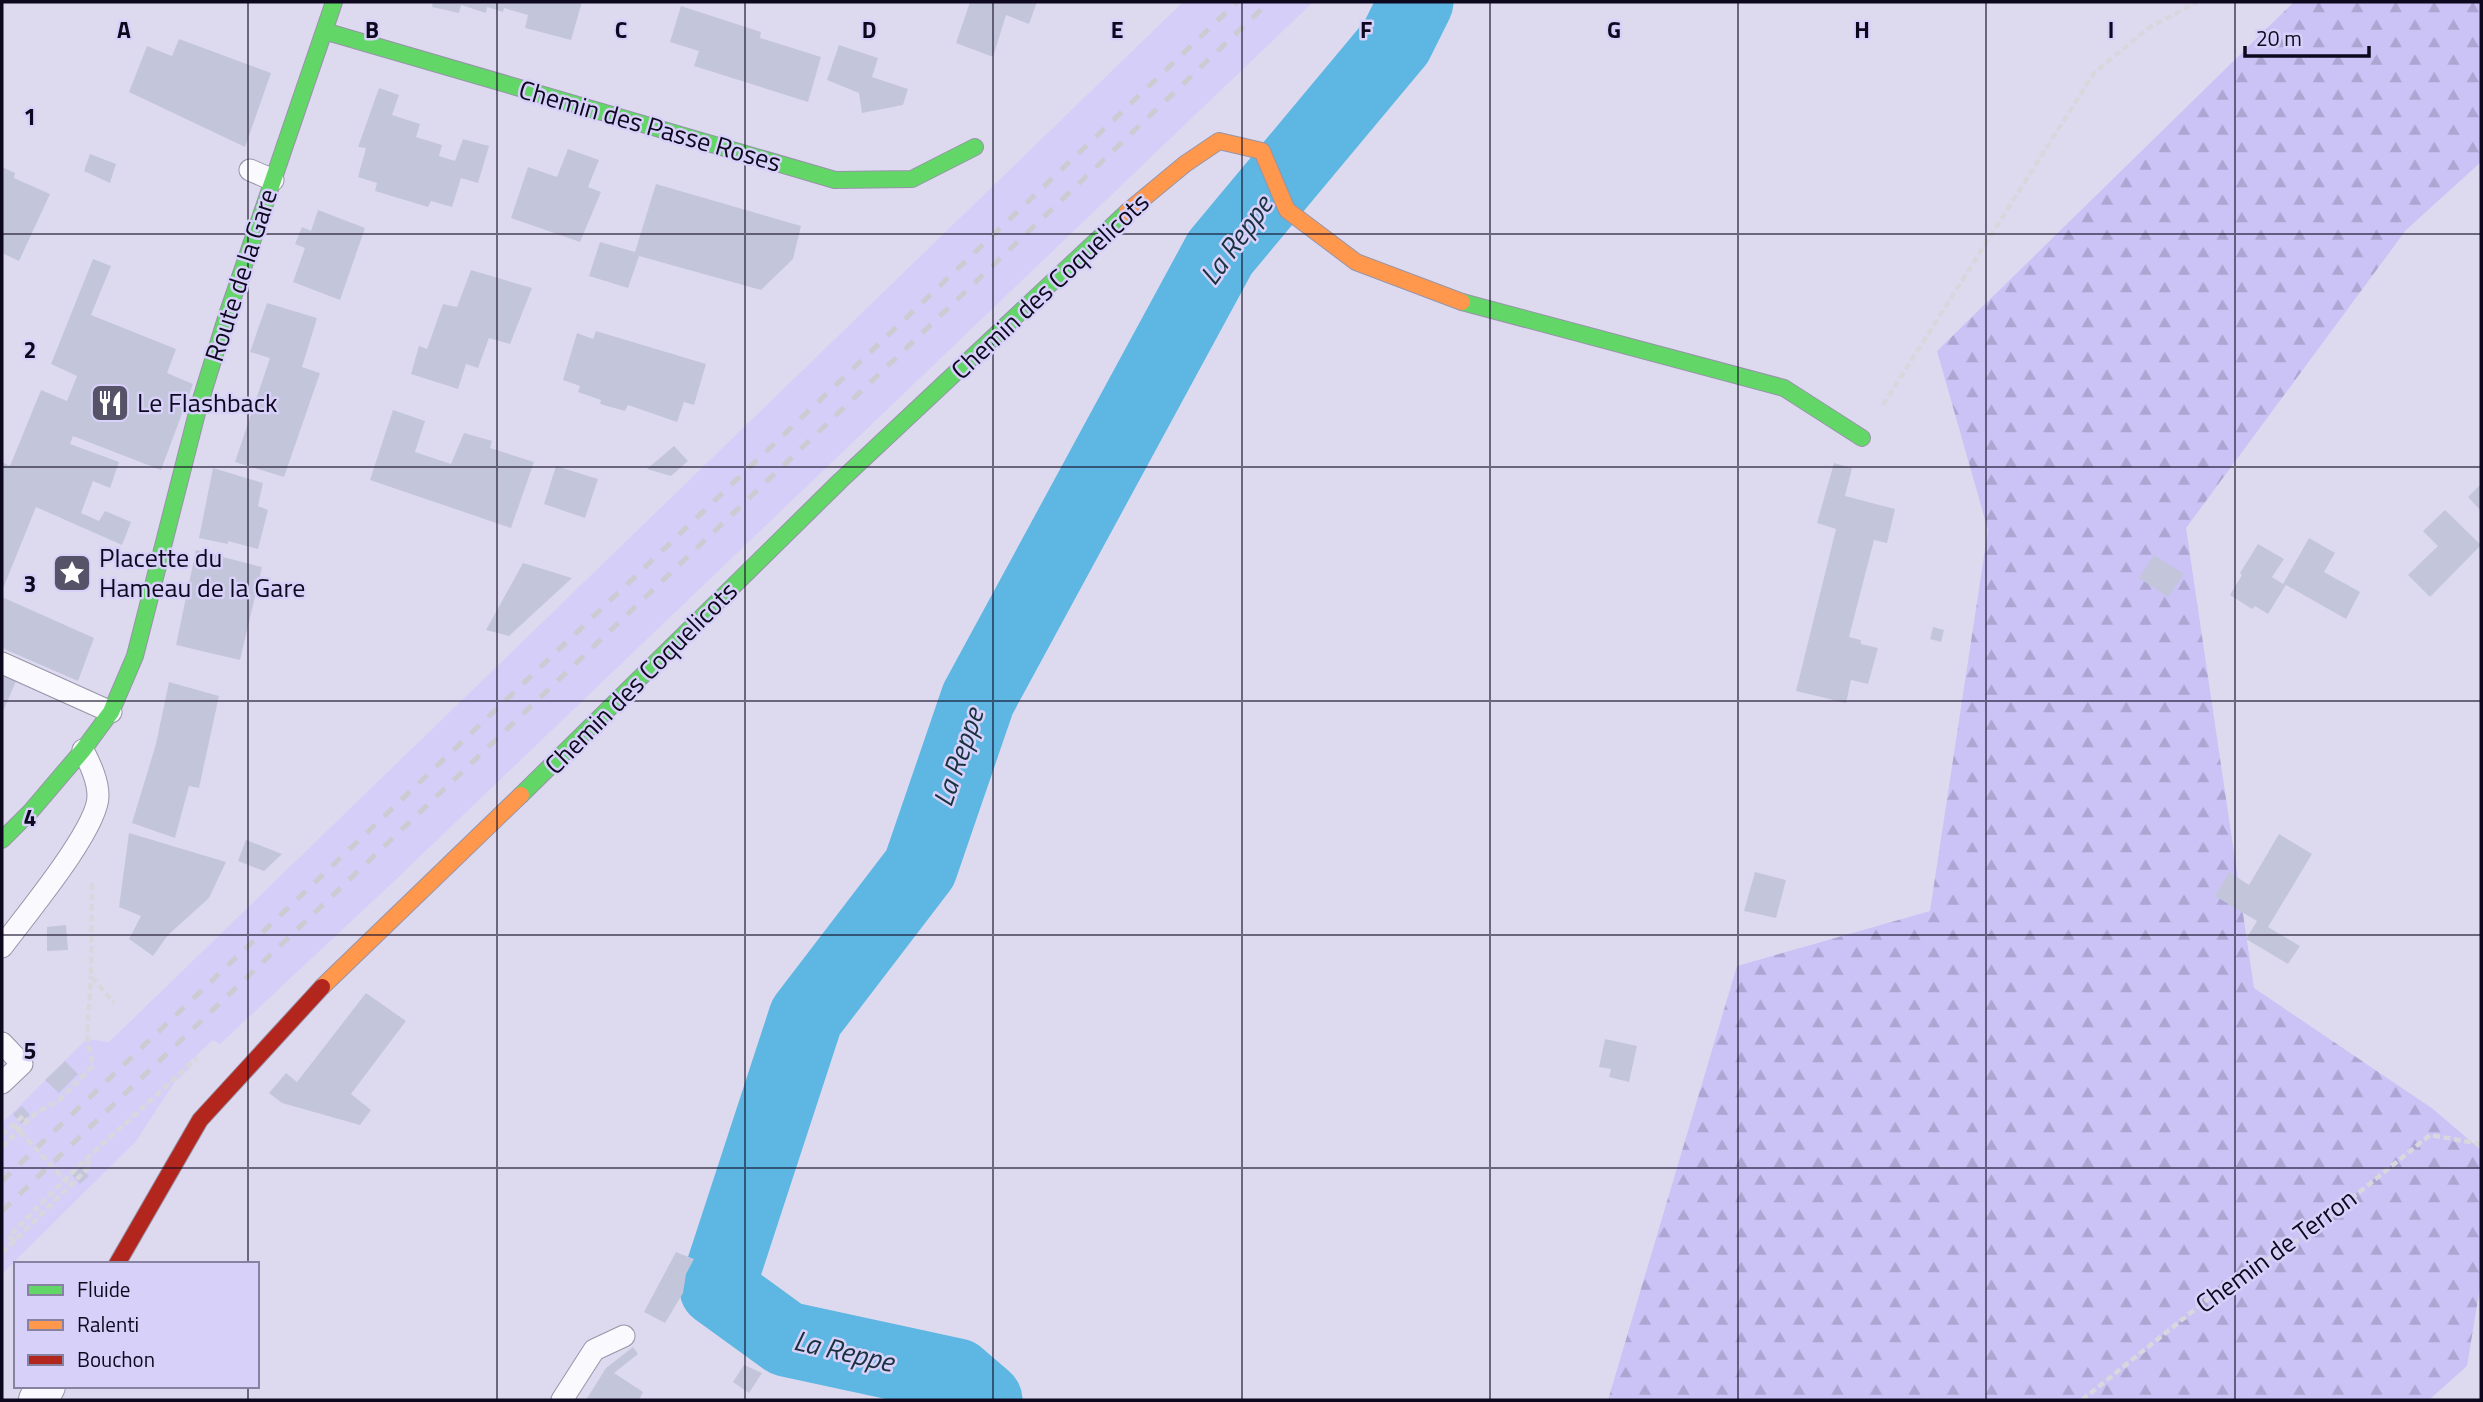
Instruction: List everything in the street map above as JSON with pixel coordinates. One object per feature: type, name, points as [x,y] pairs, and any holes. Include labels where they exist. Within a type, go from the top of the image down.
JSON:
[{"type":"street","name":"Route de la Gare","points":[[2,840],[31,811],[83,750],[111,712],[135,656],[198,409],[227,315],[334,2]]},
{"type":"street","name":"Chemin des Passe Roses","points":[[324,31],[835,180],[912,179],[975,147]]},
{"type":"street","name":"Chemin des Coquelicots","points":[[118,1262],[201,1121],[316,992],[841,481],[1117,220],[1185,164],[1219,141],[1262,151],[1287,210],[1356,262],[1457,301],[1784,388],[1862,438]]},
{"type":"lane","points":[[250,170],[273,180]]},
{"type":"lane","points":[[2,663],[111,712]]},
{"type":"lane","points":[[2,947],[71,854],[93,817],[98,796],[94,772],[83,750]]},
{"type":"lane","points":[[2,1043],[22,1063],[2,1083]]},
{"type":"lane","points":[[562,1400],[594,1350],[625,1336]]},
{"type":"path","points":[[1862,438],[2094,73],[2150,27],[2197,2]]},
{"type":"path","points":[[2,1147],[35,1114],[59,1100],[93,1066],[87,1039],[91,976],[93,817]]},
{"type":"path","points":[[91,976],[114,1003]]},
{"type":"path","points":[[14,1241],[9,1236],[85,1160],[189,1065]]},
{"type":"path","points":[[2,1135],[23,1116],[28,1122]]},
{"type":"path","points":[[13,1124],[71,1186]]},
{"type":"path","name":"Chemin de Terron","points":[[2082,1400],[2214,1294],[2310,1232],[2430,1135],[2481,1144]]},
{"type":"path","points":[[2,1253],[91,1165],[85,1160]]},
{"type":"shaded area","points":[[1183,2],[1313,2],[390,885],[220,1044],[213,1040],[188,1063],[191,1067],[174,1083],[136,1141],[2,1274],[2,1123],[87,1039],[109,1042]]},
{"type":"green space","points":[[2294,2],[2481,2],[2481,162],[2406,230],[2186,528],[2254,988],[2433,1109],[2481,1150],[2481,1281],[2467,1366],[2429,1400],[1608,1400],[1737,966],[1930,911],[1988,530],[1937,351]]},
{"type":"building","points":[[433,2],[582,2],[571,40],[525,28],[528,15],[504,8],[503,12],[487,7],[486,13],[461,5],[459,13],[432,7]]},
{"type":"building","points":[[970,2],[1037,2],[1029,24],[1006,15],[993,57],[956,43]]},
{"type":"building","points":[[681,6],[761,32],[760,38],[821,57],[808,102],[694,66],[699,51],[670,42]]},
{"type":"building","points":[[179,39],[271,73],[245,147],[129,92],[147,46],[172,56]]},
{"type":"building","points":[[839,45],[878,58],[872,77],[908,89],[903,105],[862,113],[859,93],[827,80]]},
{"type":"building","points":[[379,88],[399,95],[392,115],[420,124],[416,137],[442,145],[439,156],[455,161],[463,139],[489,146],[478,183],[461,178],[452,207],[431,201],[428,207],[375,191],[377,183],[358,177],[366,148],[358,147]]},
{"type":"building","points":[[568,149],[599,160],[588,187],[601,192],[580,242],[511,218],[528,167],[557,177]]},
{"type":"building","points":[[90,154],[116,164],[110,183],[84,171]]},
{"type":"building","points":[[2,167],[15,173],[14,178],[50,194],[19,261],[2,253]]},
{"type":"building","points":[[656,184],[801,226],[793,259],[761,290],[639,256],[628,288],[589,276],[600,242],[635,252]]},
{"type":"building","points":[[318,210],[365,228],[340,300],[293,282],[305,248],[295,244],[302,227],[311,231]]},
{"type":"building","points":[[93,259],[111,266],[91,315],[176,349],[167,373],[193,384],[161,470],[73,436],[70,444],[119,462],[110,488],[93,481],[81,513],[99,521],[105,511],[131,522],[122,545],[36,507],[2,591],[2,462],[10,466],[41,390],[67,401],[77,376],[51,364]]},
{"type":"building","points":[[471,270],[532,288],[510,344],[489,338],[478,368],[466,364],[458,389],[411,374],[419,346],[427,349],[443,304],[457,307]]},
{"type":"building","points":[[267,303],[317,318],[302,367],[320,373],[284,477],[235,462],[270,358],[250,352]]},
{"type":"building","points":[[596,331],[706,364],[694,405],[684,402],[677,422],[628,405],[625,411],[600,404],[601,400],[578,392],[580,386],[563,380],[577,333],[593,339]]},
{"type":"building","points":[[393,410],[425,421],[415,452],[451,464],[464,433],[492,441],[490,448],[534,462],[511,528],[370,480]]},
{"type":"building","points":[[674,446],[688,461],[671,476],[647,469]]},
{"type":"building","points":[[1834,463],[1852,468],[1845,496],[1895,509],[1887,543],[1874,540],[1849,637],[1861,640],[1861,644],[1878,648],[1868,684],[1851,680],[1846,703],[1796,691],[1836,529],[1817,523]]},
{"type":"building","points":[[556,466],[598,479],[585,518],[544,504]]},
{"type":"building","points":[[213,468],[263,483],[258,506],[268,510],[258,549],[228,541],[228,544],[199,538]]},
{"type":"building","points":[[2481,484],[2481,511],[2468,497]]},
{"type":"building","points":[[2445,510],[2481,545],[2430,597],[2408,575],[2438,546],[2423,531]]},
{"type":"building","points":[[2309,538],[2335,553],[2324,572],[2360,592],[2346,619],[2286,585],[2268,614],[2255,606],[2252,609],[2230,595],[2258,544],[2284,559],[2272,577],[2283,584]]},
{"type":"building","points":[[196,550],[262,567],[240,660],[176,645]]},
{"type":"building","points":[[2154,555],[2184,574],[2168,597],[2139,578]]},
{"type":"building","points":[[523,563],[572,578],[509,636],[486,630]]},
{"type":"building","points":[[2,597],[94,638],[78,681],[2,648]]},
{"type":"building","points":[[1933,627],[1944,630],[1941,642],[1930,639]]},
{"type":"building","points":[[2,675],[16,681],[2,714]]},
{"type":"building","points":[[169,682],[219,696],[199,788],[189,786],[175,838],[132,823],[156,744]]},
{"type":"building","points":[[129,833],[226,862],[209,898],[168,935],[153,956],[129,939],[141,916],[119,907]]},
{"type":"building","points":[[2279,834],[2312,854],[2268,927],[2300,946],[2288,964],[2246,939],[2257,921],[2215,896],[2229,872],[2249,885]]},
{"type":"building","points":[[246,840],[282,854],[264,871],[238,861]]},
{"type":"building","points":[[1755,872],[1786,880],[1776,918],[1744,911]]},
{"type":"building","points":[[66,925],[68,950],[47,951],[47,927]]},
{"type":"building","points":[[366,993],[406,1021],[351,1094],[371,1110],[360,1125],[282,1103],[269,1093],[286,1073],[297,1082]]},
{"type":"building","points":[[1605,1039],[1637,1046],[1629,1082],[1609,1077],[1611,1069],[1599,1067]]},
{"type":"building","points":[[65,1061],[78,1074],[59,1093],[45,1080]]},
{"type":"building","points":[[22,1106],[30,1115],[21,1124],[13,1114]]},
{"type":"building","points":[[81,1167],[89,1176],[80,1184],[72,1175]]},
{"type":"building","points":[[676,1252],[694,1259],[686,1274],[683,1293],[665,1323],[644,1312]]},
{"type":"building","points":[[633,1347],[638,1354],[614,1373],[643,1392],[639,1400],[586,1400],[606,1368]]},
{"type":"building","points":[[744,1365],[762,1373],[749,1393],[733,1382]]},
{"type":"waterway","name":"La Reppe","points":[[985,1400],[957,1376],[786,1339],[717,1289],[806,1017],[920,868],[978,699],[1220,253],[1396,42],[1416,2]]},
{"type":"railway","points":[[2,1181],[1237,2]]},
{"type":"railway","points":[[2,1211],[1269,2]]},
{"type":"traffic: fast","points":[[2,840],[31,811],[83,750],[111,712],[135,656],[198,409],[227,315],[334,2]]},
{"type":"traffic: fast","points":[[324,31],[835,180],[912,179],[975,147]]},
{"type":"traffic: fast","points":[[521,795],[840,481],[1127,212]]},
{"type":"traffic: fast","points":[[1462,302],[1784,388],[1862,438]]},
{"type":"traffic: slow","points":[[1127,212],[1185,164],[1219,141],[1262,151],[1287,210],[1356,262],[1462,302]]},
{"type":"traffic: slow","points":[[322,987],[521,795]]},
{"type":"traffic: jam","points":[[118,1262],[200,1120],[322,987]]},
{"type":"place","name":"Le Flashback","points":[[110,403]]},
{"type":"place","name":"Placette du Hameau de la Gare","points":[[72,573]]}]
